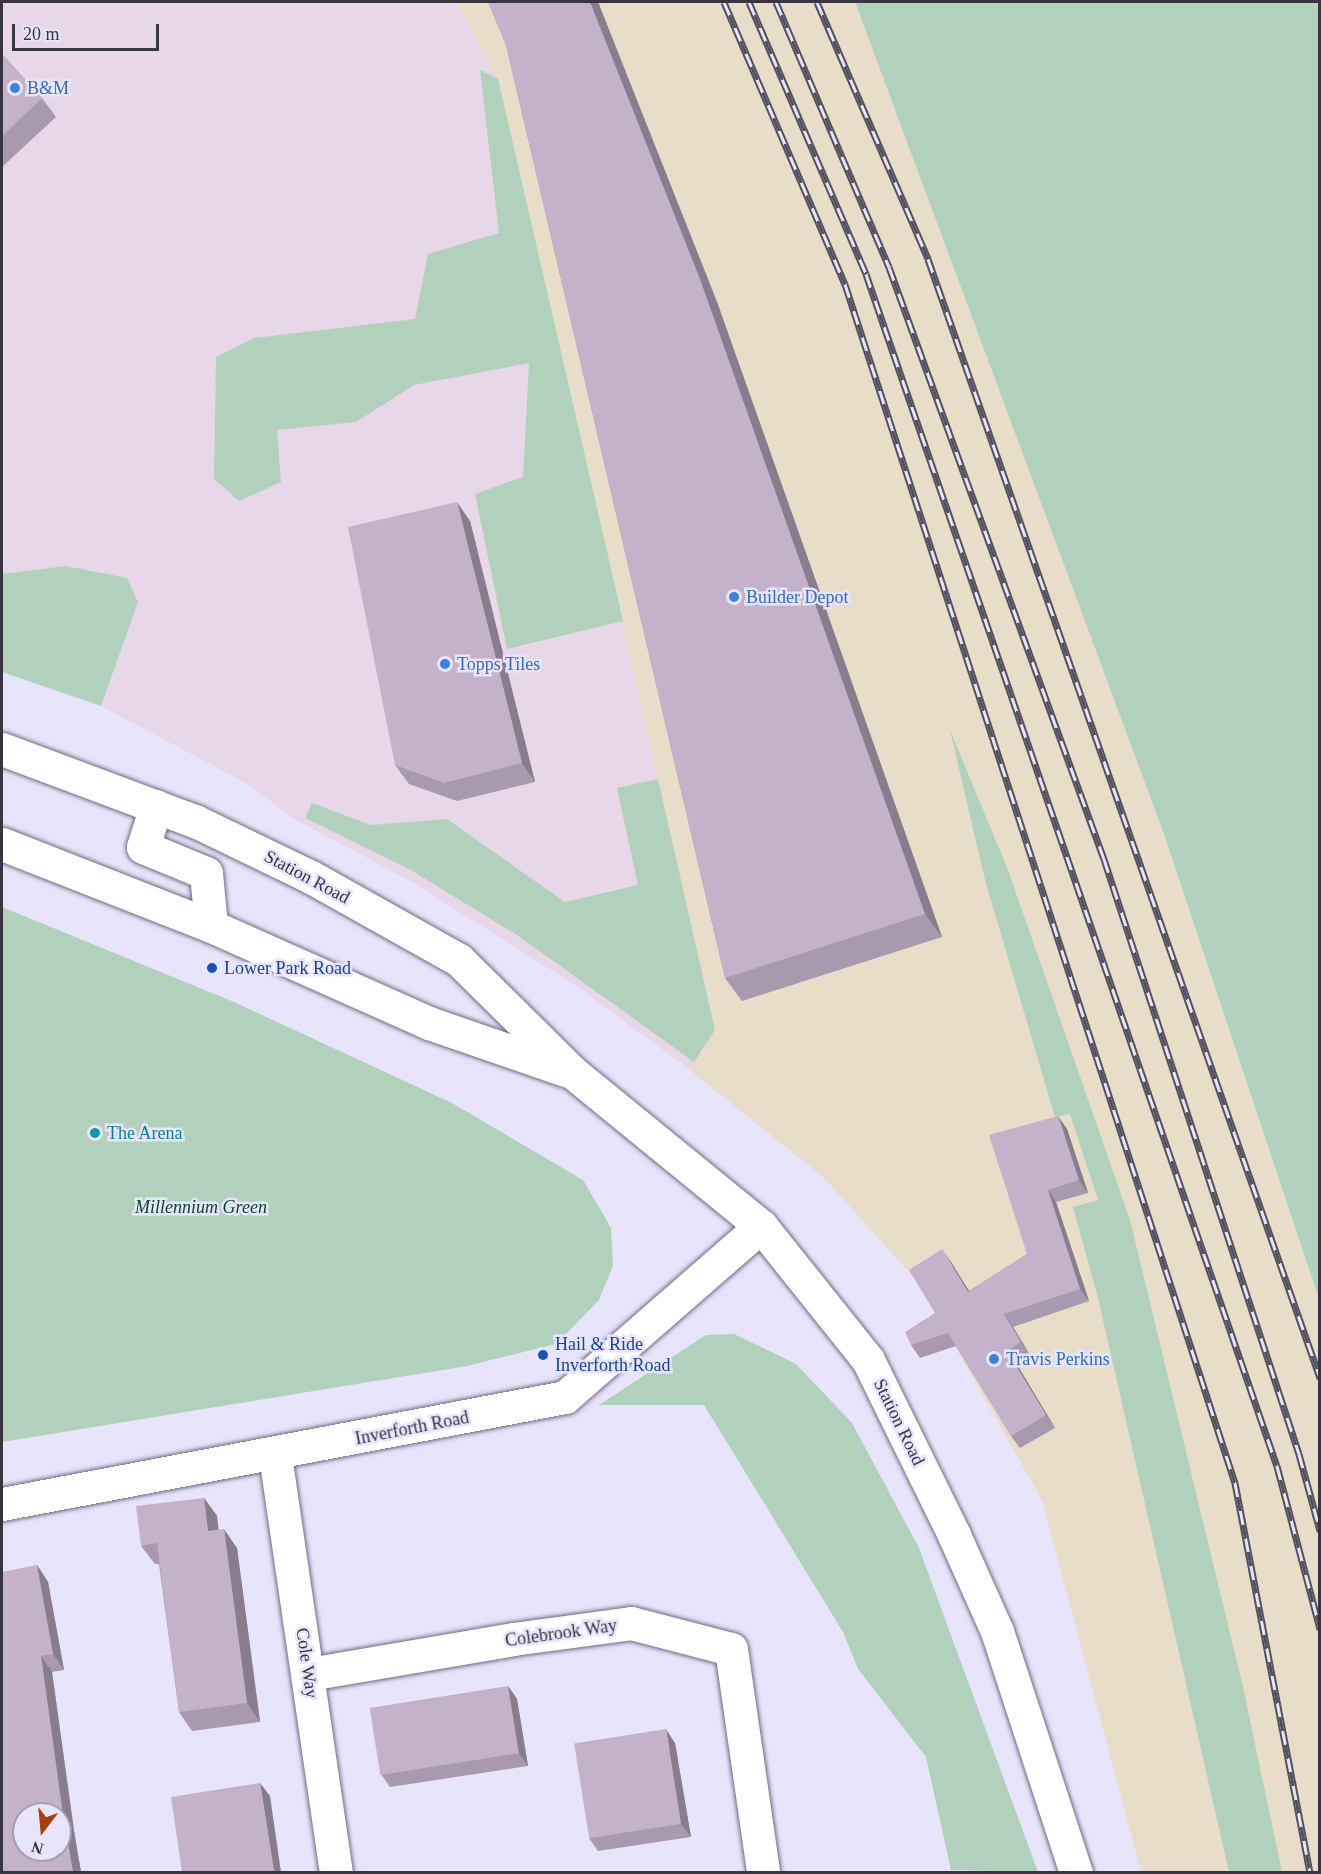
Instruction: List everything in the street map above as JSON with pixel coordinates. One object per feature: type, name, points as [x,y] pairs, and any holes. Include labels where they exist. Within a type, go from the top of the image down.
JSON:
[{"type":"main road","name":"Station Road","points":[[2,749],[195,820],[311,877],[459,960],[572,1072],[762,1226],[868,1360],[954,1535],[997,1630],[1076,1872]]},
{"type":"main road","points":[[156,806],[143,847],[206,873],[211,926]]},
{"type":"main road","name":"Station Road","points":[[2,844],[211,926],[429,1023],[572,1072]]},
{"type":"main road","name":"Inverforth Road","points":[[2,1504],[276,1455],[565,1397],[762,1226]]},
{"type":"main road","name":"Cole Way","points":[[276,1455],[336,1872]]},
{"type":"main road","name":"Colebrook Way","points":[[309,1674],[513,1639],[632,1623],[731,1649],[762,1872]]},
{"type":"shaded area","points":[[2,2],[451,2],[460,8],[498,79],[715,1030],[690,1070],[575,985],[412,882],[291,817],[246,783],[101,706],[2,672]]},
{"type":"shaded area","points":[[456,2],[855,2],[1164,834],[1319,1299],[1319,1872],[1141,1872],[1042,1500],[918,1282],[822,1176],[690,1070],[715,1030],[498,79]]},
{"type":"green space","points":[[855,2],[1319,2],[1319,1299],[1164,834]]},
{"type":"green space","points":[[480,70],[498,79],[623,621],[507,649],[475,494],[523,477],[529,363],[414,385],[356,422],[277,430],[281,482],[239,501],[214,479],[216,357],[254,338],[415,319],[428,254],[499,233]]},
{"type":"green space","points":[[66,566],[127,578],[138,602],[101,706],[2,672],[2,574]]},
{"type":"green space","points":[[950,730],[1008,870],[1130,1220],[1243,1687],[1282,1872],[1229,1872],[1098,1298],[1073,1207],[1098,1200],[1070,1114],[1055,1117],[985,880]]},
{"type":"green space","points":[[658,779],[715,1030],[694,1062],[517,935],[409,869],[305,818],[312,803],[371,825],[447,819],[565,902],[638,885],[617,788]]},
{"type":"green space","name":"Millennium Green","points":[[2,907],[234,1002],[452,1103],[583,1180],[611,1228],[613,1266],[599,1300],[556,1344],[467,1366],[2,1442]]},
{"type":"green space","points":[[734,1334],[796,1364],[852,1423],[919,1548],[1038,1872],[951,1870],[926,1757],[858,1669],[843,1632],[704,1405],[599,1405],[706,1335]]},
{"type":"building","name":"Builder Depot","points":[[488,2],[590,2],[700,279],[925,914],[725,978],[506,45]]},
{"type":"building","points":[[2,54],[42,98],[2,136]]},
{"type":"building","name":"Topps Tiles","points":[[457,502],[522,763],[444,783],[395,765],[348,527]]},
{"type":"building","points":[[1058,1116],[1079,1180],[1048,1190],[1080,1289],[1004,1314],[1021,1342],[1007,1351],[1046,1415],[1011,1436],[948,1333],[911,1345],[905,1332],[935,1313],[909,1270],[942,1249],[968,1292],[1027,1254],[989,1135]]},
{"type":"building","points":[[204,1498],[208,1531],[224,1529],[247,1703],[179,1712],[157,1543],[141,1546],[136,1506]]},
{"type":"building","points":[[37,1565],[53,1654],[41,1656],[61,1802],[12,1802],[12,1862],[71,1862],[73,1872],[2,1872],[2,1572]]},
{"type":"building","points":[[508,1686],[519,1753],[380,1775],[370,1708]]},
{"type":"building","points":[[666,1729],[681,1824],[589,1838],[574,1744]]},
{"type":"building","points":[[260,1783],[274,1872],[182,1872],[171,1797]]},
{"type":"railway","points":[[724,2],[845,284],[1235,1483],[1310,1872]]},
{"type":"railway","points":[[749,2],[866,274],[1277,1466],[1320,1629]]},
{"type":"railway","points":[[776,2],[889,267],[1104,859],[1299,1454],[1320,1531]]},
{"type":"railway","points":[[817,2],[928,259],[1320,1378]]},
{"type":"place","name":"B&M","points":[[15,88]]},
{"type":"place","name":"Builder Depot","points":[[734,597]]},
{"type":"place","name":"Topps Tiles","points":[[445,664]]},
{"type":"place","name":"Lower Park Road","points":[[212,968]]},
{"type":"place","name":"The Arena","points":[[95,1133]]},
{"type":"place","name":"Hail & Ride Inverforth Road","points":[[543,1355]]},
{"type":"place","name":"Travis Perkins","points":[[994,1359]]}]
